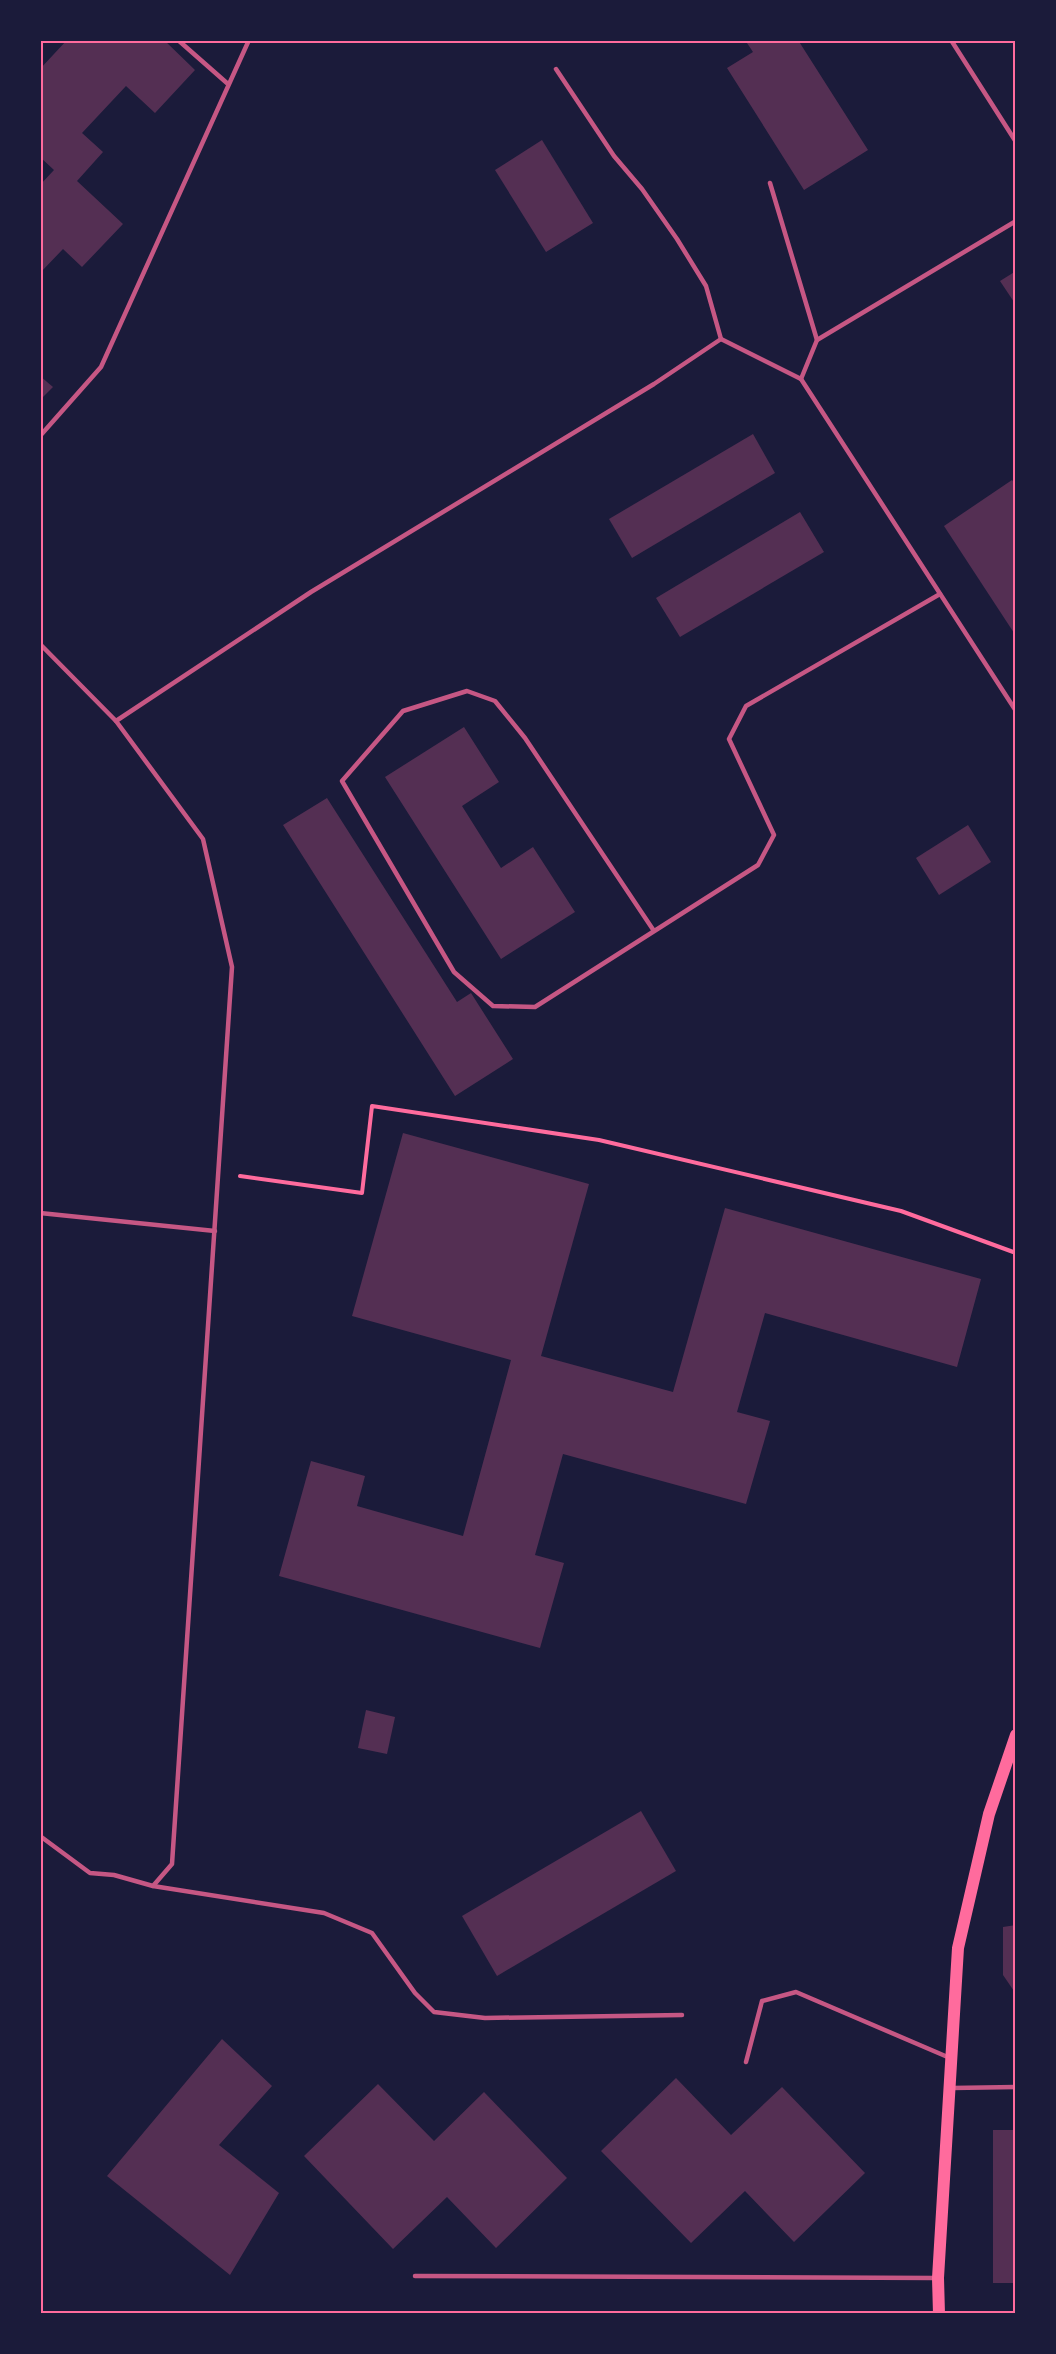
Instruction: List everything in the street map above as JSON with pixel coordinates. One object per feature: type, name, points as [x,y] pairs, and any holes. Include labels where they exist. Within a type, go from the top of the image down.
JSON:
[{"type":"main road","points":[[939,2313],[938,2278],[958,1948],[988,1814],[1016,1735]]},
{"type":"lane","points":[[178,40],[228,84]]},
{"type":"lane","points":[[40,436],[101,367],[249,40]]},
{"type":"lane","points":[[951,40],[1016,142]]},
{"type":"lane","points":[[556,69],[614,156],[642,189],[706,286],[721,339],[801,379],[1016,711]]},
{"type":"lane","points":[[770,183],[817,340]]},
{"type":"lane","points":[[801,379],[817,340],[1016,221]]},
{"type":"lane","points":[[116,721],[311,591],[654,384],[721,339]]},
{"type":"lane","points":[[654,931],[525,738],[495,700],[467,691],[403,711],[342,781],[454,972],[493,1006],[535,1007],[758,865],[774,835],[729,739],[746,706],[940,594]]},
{"type":"lane","points":[[40,644],[116,721],[203,839],[232,967],[172,1864],[153,1886]]},
{"type":"lane","points":[[40,1213],[215,1231]]},
{"type":"lane","points":[[40,1836],[90,1873],[114,1875],[153,1886],[324,1913],[372,1933],[415,1994],[434,2012],[485,2018],[682,2015]]},
{"type":"lane","points":[[746,2062],[762,2001],[796,1992],[952,2059]]},
{"type":"lane","points":[[951,2088],[1016,2087]]},
{"type":"lane","points":[[415,2276],[938,2278]]},
{"type":"path","points":[[219,1173],[362,1193],[372,1106],[599,1140],[901,1211],[1016,1253]]},
{"type":"building","points":[[67,40],[164,40],[195,70],[155,113],[126,86],[82,133],[103,152],[77,181],[123,224],[82,267],[63,249],[40,273],[40,185],[54,170],[40,157],[40,69]]},
{"type":"building","points":[[745,40],[798,40],[868,150],[804,190],[727,68],[753,52]]},
{"type":"building","points":[[542,140],[593,223],[546,252],[495,170]]},
{"type":"building","points":[[1016,271],[1016,305],[1000,281]]},
{"type":"building","points":[[40,376],[53,387],[40,400]]},
{"type":"building","points":[[753,434],[775,473],[632,558],[609,519]]},
{"type":"building","points":[[1012,480],[1016,485],[1016,636],[944,526]]},
{"type":"building","points":[[800,512],[824,552],[680,637],[656,598]]},
{"type":"building","points":[[464,727],[499,782],[462,806],[501,868],[533,847],[575,912],[501,959],[385,777]]},
{"type":"building","points":[[327,798],[457,1002],[471,993],[513,1059],[455,1096],[283,825]]},
{"type":"building","points":[[968,825],[991,862],[939,895],[916,858]]},
{"type":"building","points":[[403,1133],[589,1184],[541,1356],[673,1392],[725,1208],[981,1279],[957,1367],[765,1313],[737,1412],[770,1421],[746,1504],[563,1454],[535,1555],[564,1563],[540,1648],[279,1576],[311,1461],[365,1476],[357,1506],[463,1536],[511,1360],[352,1316]]},
{"type":"building","points":[[366,1710],[395,1717],[387,1754],[358,1748]]},
{"type":"building","points":[[641,1811],[676,1871],[497,1976],[462,1916]]},
{"type":"building","points":[[1016,1925],[1016,1994],[1003,1975],[1003,1927]]},
{"type":"building","points":[[222,2039],[272,2086],[219,2145],[279,2193],[230,2275],[107,2176]]},
{"type":"building","points":[[676,2078],[731,2135],[782,2087],[865,2173],[794,2242],[745,2191],[691,2243],[601,2151]]},
{"type":"building","points":[[378,2084],[434,2141],[484,2092],[567,2178],[496,2248],[447,2197],[393,2249],[304,2156]]},
{"type":"building","points":[[993,2130],[1016,2130],[1016,2283],[993,2283]]}]
